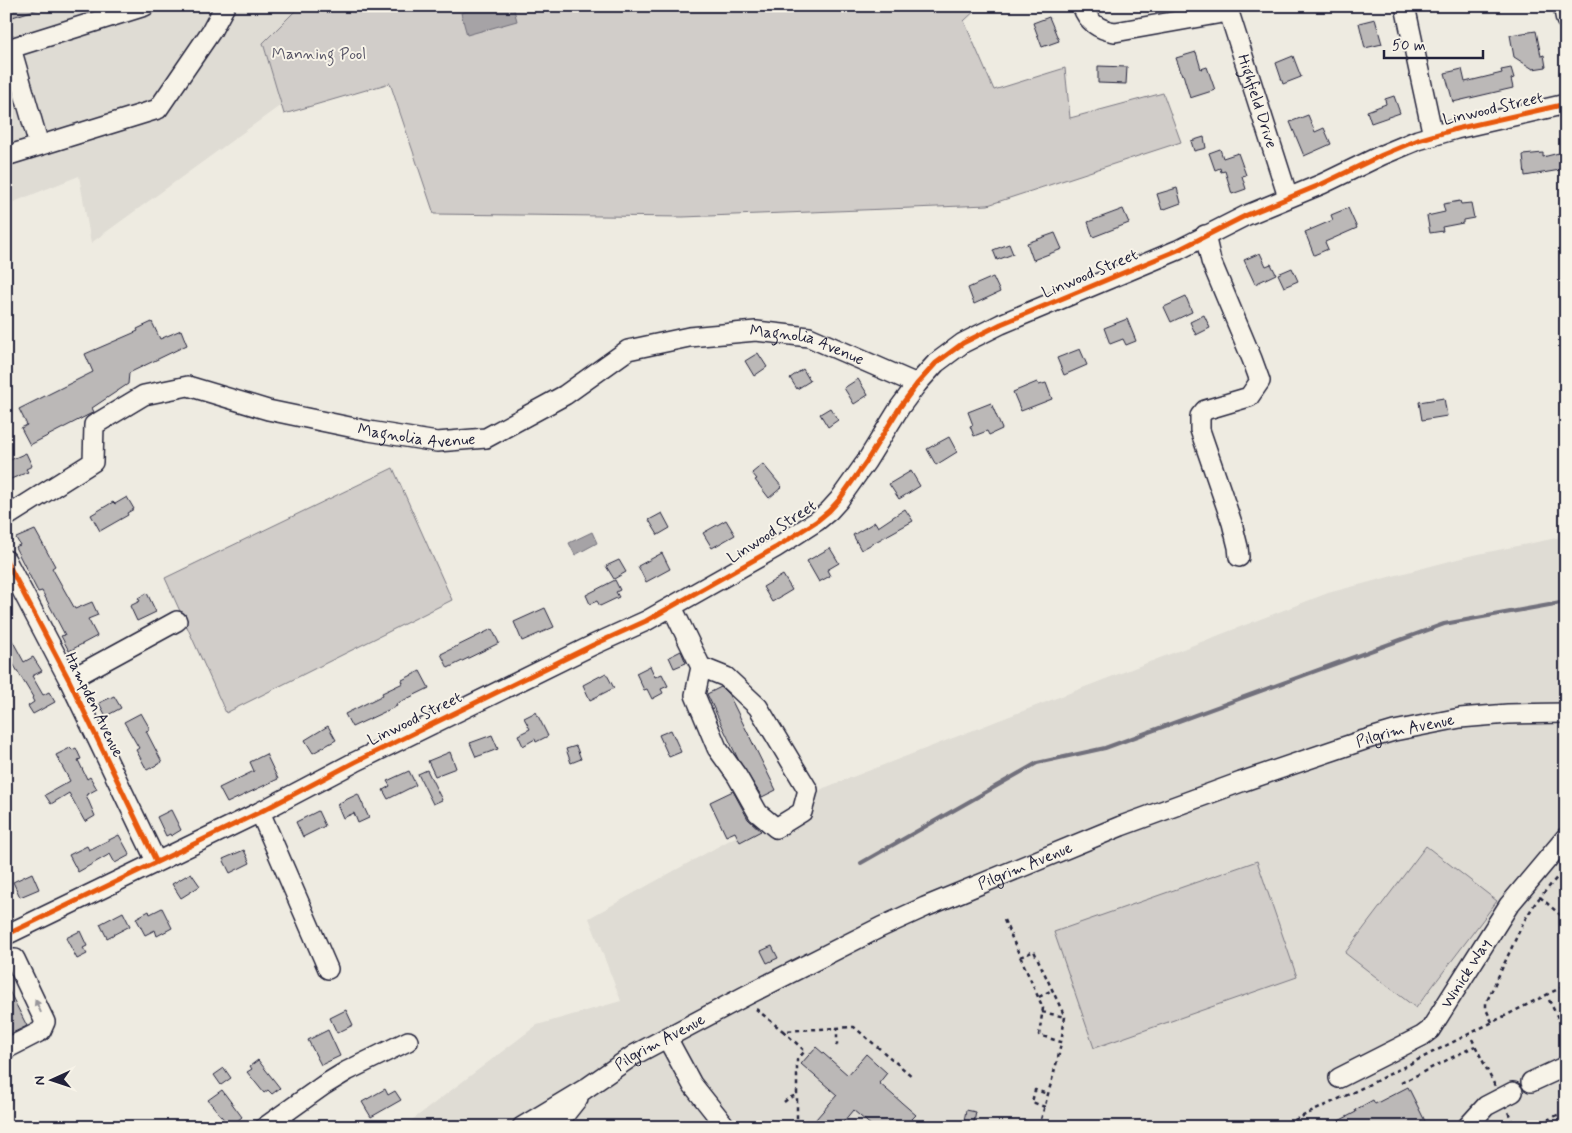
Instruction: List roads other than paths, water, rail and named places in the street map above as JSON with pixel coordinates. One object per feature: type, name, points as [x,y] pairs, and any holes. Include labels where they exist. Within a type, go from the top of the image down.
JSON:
[{"type":"street","points":[[40,146],[12,48],[91,14],[145,6]]},
{"type":"street","points":[[6,156],[158,109],[212,30],[225,6]]},
{"type":"street","points":[[1082,6],[1089,21],[1095,26],[1115,32],[1227,9]]},
{"type":"street","points":[[1406,6],[1433,136]]},
{"type":"street","points":[[1563,6],[1566,20]]},
{"type":"street","name":"Highfield Drive","points":[[1227,9],[1288,197]]},
{"type":"street","name":"Linwood Street","points":[[7,932],[260,812],[355,762],[593,645],[646,621],[775,548],[816,521],[829,510],[866,462],[904,401],[917,384],[936,363],[963,343],[1001,324],[1178,250],[1205,235],[1288,197],[1322,184],[1382,155],[1433,136],[1566,104]]},
{"type":"street","points":[[1205,235],[1211,261],[1260,381],[1249,397],[1205,410],[1200,416],[1200,430],[1232,523],[1238,547],[1238,557]]},
{"type":"street","name":"Magnolia Avenue","points":[[6,517],[93,462],[94,425],[144,396],[188,386],[268,410],[369,431],[436,442],[486,438],[565,395],[628,350],[689,337],[756,331],[809,337],[917,384]]},
{"type":"street","name":"Hampden Avenue","points":[[6,560],[69,680],[156,861]]},
{"type":"street","points":[[672,607],[701,667],[695,695],[717,748],[737,776],[758,813],[776,828],[802,812],[808,790],[758,707],[726,676],[701,667]]},
{"type":"street","points":[[69,680],[177,621]]},
{"type":"street","name":"Pilgrim Avenue","points":[[522,1127],[585,1089],[634,1055],[747,995],[904,916],[1095,837],[1195,799],[1364,740],[1416,726],[1484,716],[1566,713]]},
{"type":"street","points":[[260,812],[328,969]]},
{"type":"street","name":"Winick Way","points":[[1339,1078],[1422,1036],[1430,1030],[1513,901],[1566,837]]},
{"type":"street","points":[[6,959],[15,959],[45,1022],[41,1031],[6,1049]]},
{"type":"street","points":[[667,1038],[692,1084],[726,1127]]},
{"type":"street","points":[[265,1127],[347,1071],[408,1041]]},
{"type":"street","points":[[1531,1082],[1566,1066]]},
{"type":"street","points":[[555,1127],[585,1089]]},
{"type":"street","points":[[1467,1127],[1486,1106],[1506,1093]]},
{"type":"waterway","points":[[861,863],[1037,763],[1105,748],[1444,624],[1566,602]]},
{"type":"park label","name":"Manning Pool","points":[[319,54]]}]
